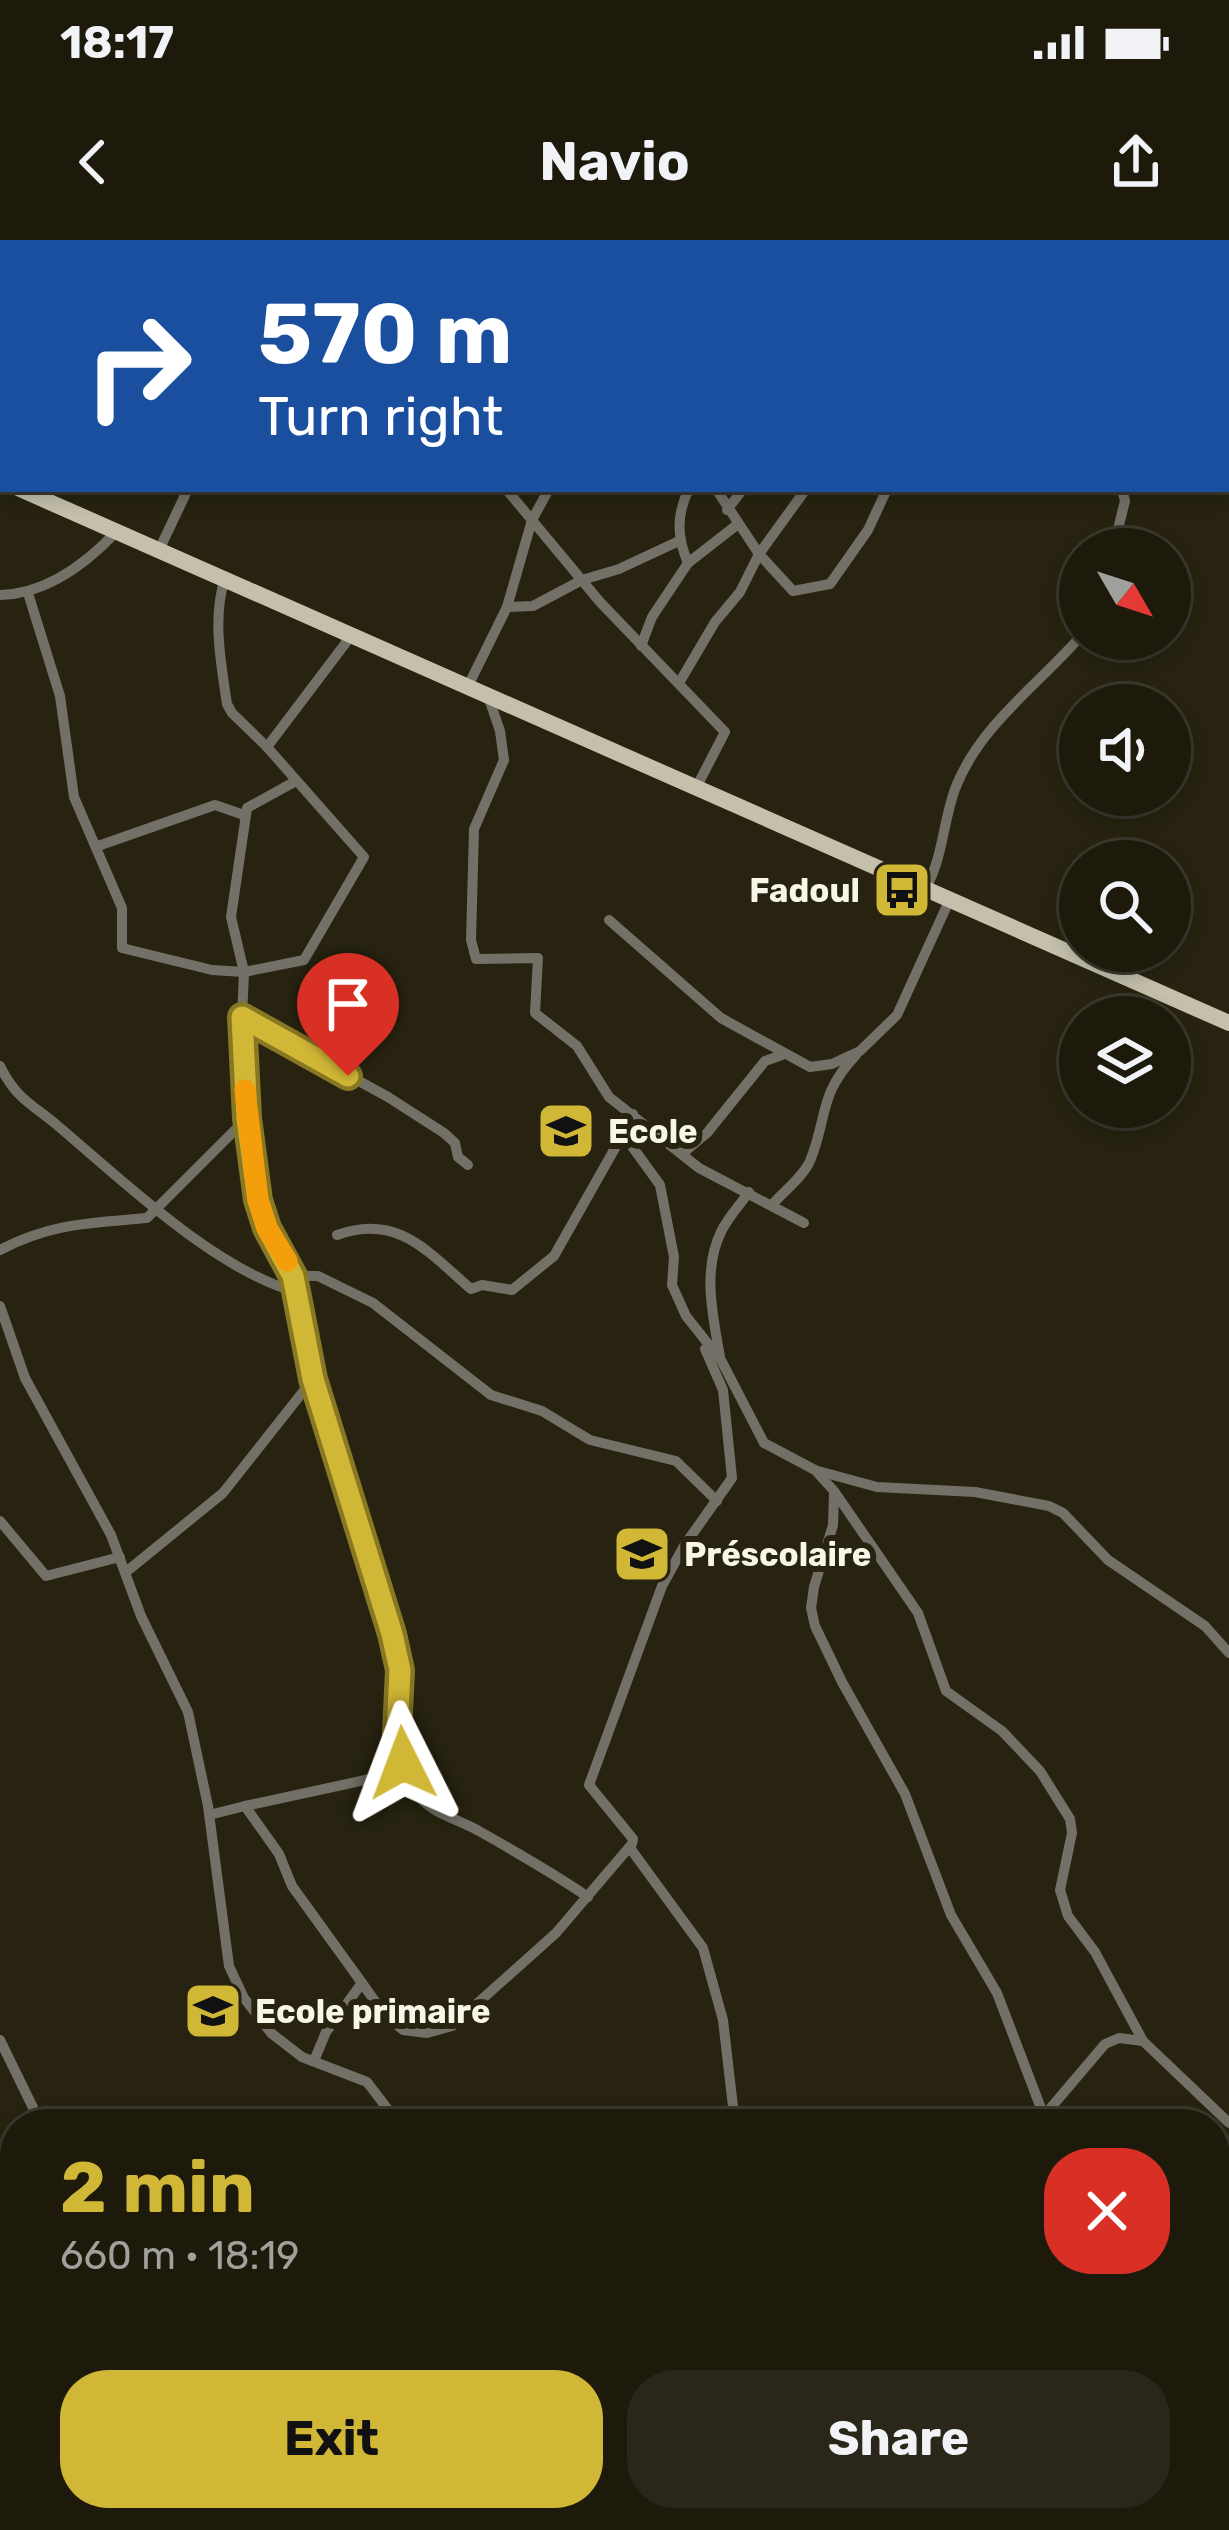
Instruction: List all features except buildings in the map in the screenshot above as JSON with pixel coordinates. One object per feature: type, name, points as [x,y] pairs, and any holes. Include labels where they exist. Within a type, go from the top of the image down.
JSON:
[{"type":"main road","points":[[27,492],[1229,1023]]},
{"type":"street","points":[[159,550],[187,492]]},
{"type":"street","points":[[509,492],[535,514],[582,580],[641,646],[725,732],[697,786]]},
{"type":"street","points":[[468,686],[507,607],[535,514],[547,492]]},
{"type":"street","points":[[688,492],[680,509],[679,541],[688,563]]},
{"type":"street","points":[[718,492],[759,554],[793,591],[830,584],[868,530],[886,492]]},
{"type":"street","points":[[728,510],[741,492]]},
{"type":"street","points":[[679,683],[715,622],[749,579],[759,554],[804,492]]},
{"type":"street","points":[[1118,528],[1123,492]]},
{"type":"street","points":[[531,494],[535,514]]},
{"type":"street","points":[[641,646],[652,617],[688,563],[738,524]]},
{"type":"street","points":[[0,595],[28,593],[88,561],[117,531]]},
{"type":"street","points":[[507,607],[533,606],[582,580],[679,541]]},
{"type":"street","points":[[28,593],[60,696],[74,797],[122,908],[122,947],[212,970],[244,972],[304,960],[364,856],[227,704],[217,620],[225,578]]},
{"type":"street","points":[[267,747],[352,635]]},
{"type":"street","points":[[926,888],[940,854],[955,789],[974,753],[1059,658]]},
{"type":"street","points":[[488,696],[500,731],[503,760],[474,829],[471,940],[476,959],[538,958],[535,1013],[577,1046],[609,1097],[713,1176],[804,1223]]},
{"type":"street","points":[[296,781],[255,801],[244,815],[231,917],[244,972],[247,1118],[262,1216],[293,1276],[313,1379],[392,1634],[401,1694],[397,1733],[406,1771],[418,1795],[433,1809],[475,1828],[588,1898]]},
{"type":"street","points":[[98,846],[215,805],[244,815]]},
{"type":"street","points":[[772,1205],[807,1168],[839,1073],[897,1015],[950,899]]},
{"type":"street","points":[[609,920],[721,1018],[782,1054],[810,1067],[832,1064],[860,1051]]},
{"type":"street","points":[[242,1017],[444,1133],[468,1165]]},
{"type":"street","points":[[682,1154],[707,1133],[765,1061],[782,1054]]},
{"type":"street","points":[[0,1066],[19,1098],[157,1210],[253,1274],[296,1292]]},
{"type":"street","points":[[337,1234],[362,1226],[393,1231],[416,1240],[471,1289],[512,1290],[554,1256],[633,1114]]},
{"type":"street","points":[[0,1250],[71,1222],[147,1218],[247,1118]]},
{"type":"street","points":[[245,1806],[279,1854],[292,1886],[384,2014],[403,2030],[428,2033],[452,2026],[556,1934],[629,1847],[633,1839],[590,1785],[662,1586],[732,1478],[723,1390],[672,1285],[674,1257],[660,1185],[623,1135]]},
{"type":"street","points":[[721,1360],[710,1300],[713,1257],[722,1229],[749,1192]]},
{"type":"street","points":[[293,1276],[317,1276],[373,1303],[491,1395],[542,1412],[590,1440],[676,1461],[717,1502]]},
{"type":"street","points":[[0,1306],[25,1378],[93,1498],[141,1616],[188,1712],[209,1815],[229,1966],[244,1998],[271,2033],[302,2057],[367,2082],[388,2109]]},
{"type":"street","points":[[700,1336],[721,1360],[764,1443],[814,1470],[877,1486],[976,1492],[1049,1506],[1063,1513],[1108,1560],[1205,1626],[1229,1653]]},
{"type":"street","points":[[126,1572],[223,1493],[313,1379]]},
{"type":"street","points":[[814,1470],[834,1491],[918,1613],[946,1691],[1002,1731],[1040,1771],[1070,1820],[1072,1833],[1060,1890],[1064,1906],[1143,2041],[1214,2109]]},
{"type":"street","points":[[834,1491],[833,1525],[811,1608],[815,1625],[905,1794],[951,1915],[998,1993],[1038,2109]]},
{"type":"street","points":[[0,1520],[46,1576],[120,1557]]},
{"type":"street","points":[[209,1815],[406,1771]]},
{"type":"street","points":[[629,1847],[704,1948],[723,2020],[733,2109]]},
{"type":"street","points":[[314,2061],[326,2032],[362,1983]]},
{"type":"street","points":[[1053,2109],[1105,2044],[1119,2038],[1143,2041]]},
{"type":"street","points":[[0,2040],[34,2109]]},
{"type":"slow traffic","points":[[245,1090],[258,1200],[267,1228],[287,1261]]},
{"type":"place","name":"Fadoul","points":[[902,890]]},
{"type":"place","name":"Ecole","points":[[566,1131]]},
{"type":"place","name":"Préscolaire","points":[[642,1554]]},
{"type":"place","name":"Ecole primaire","points":[[213,2011]]},
{"type":"route","points":[[348,1076],[242,1017],[250,1153],[258,1200],[293,1276],[313,1379],[392,1634],[400,1670],[397,1733],[403,1763]]}]
